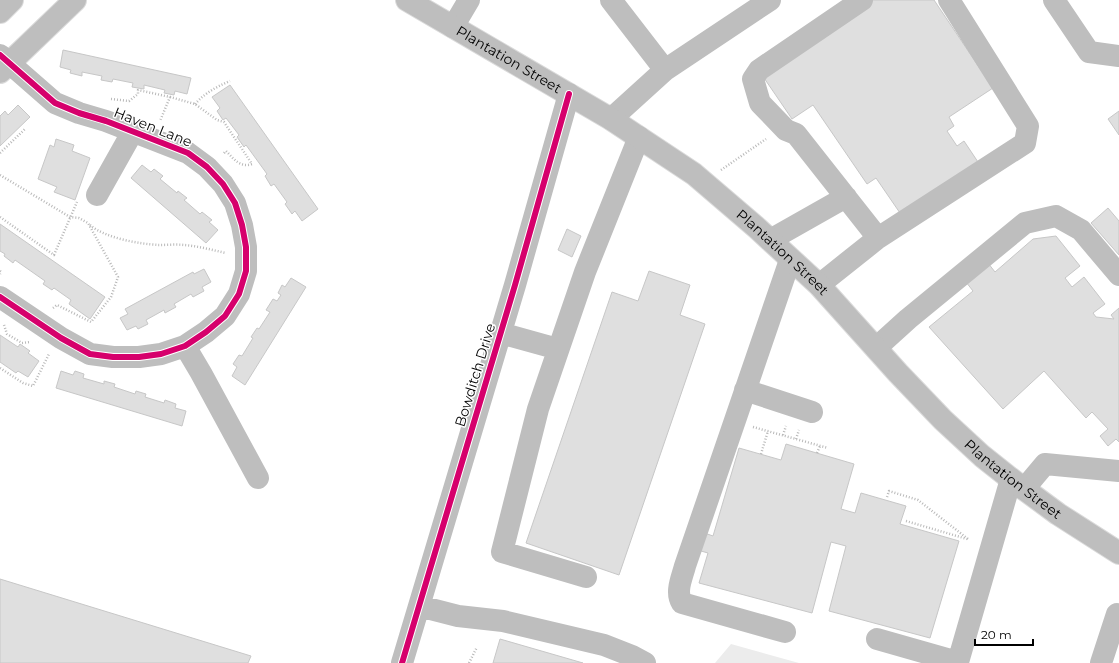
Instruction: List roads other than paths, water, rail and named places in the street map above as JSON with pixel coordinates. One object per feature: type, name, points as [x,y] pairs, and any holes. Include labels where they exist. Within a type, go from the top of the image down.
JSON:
[{"type":"street","points":[[0,12],[12,0]]},
{"type":"street","points":[[3,63],[75,0]]},
{"type":"street","name":"Plantation Street","points":[[407,0],[611,119],[694,174],[819,285],[898,373],[943,420],[982,456],[1058,514],[1119,553]]},
{"type":"street","points":[[453,27],[469,0]]},
{"type":"street","points":[[611,0],[665,70]]},
{"type":"street","points":[[611,119],[665,70],[770,0]]},
{"type":"street","points":[[862,0],[759,70],[753,79],[760,103],[786,130],[796,134],[878,238]]},
{"type":"street","points":[[819,285],[878,238],[1025,143],[1028,126],[948,0]]},
{"type":"street","points":[[1054,0],[1089,52],[1119,56]]},
{"type":"street","name":"Haven Lane","points":[[0,296],[38,333],[61,338],[90,354],[139,357],[161,354],[185,346],[206,332],[225,316],[239,294],[246,271],[246,247],[242,225],[235,203],[223,184],[207,167],[188,152],[55,103],[3,63]]},
{"type":"street","name":"Bowditch Drive","points":[[402,663],[569,94]]},
{"type":"street","points":[[97,195],[143,135]]},
{"type":"street","points":[[586,577],[502,552],[538,408],[584,272],[639,137]]},
{"type":"street","points":[[770,240],[846,197]]},
{"type":"street","points":[[876,348],[925,305],[1025,223],[1056,216],[1081,230],[1119,275]]},
{"type":"street","points":[[785,632],[682,603],[678,592],[685,566],[744,390],[790,260]]},
{"type":"street","points":[[500,333],[558,349]]},
{"type":"street","points":[[185,346],[258,478]]},
{"type":"street","points":[[744,390],[812,412]]},
{"type":"street","points":[[877,639],[958,662],[1018,484],[1046,464],[1119,471]]},
{"type":"street","points":[[419,606],[458,616],[503,621],[604,646],[632,656],[645,663]]},
{"type":"street","points":[[1101,663],[1118,613]]}]
